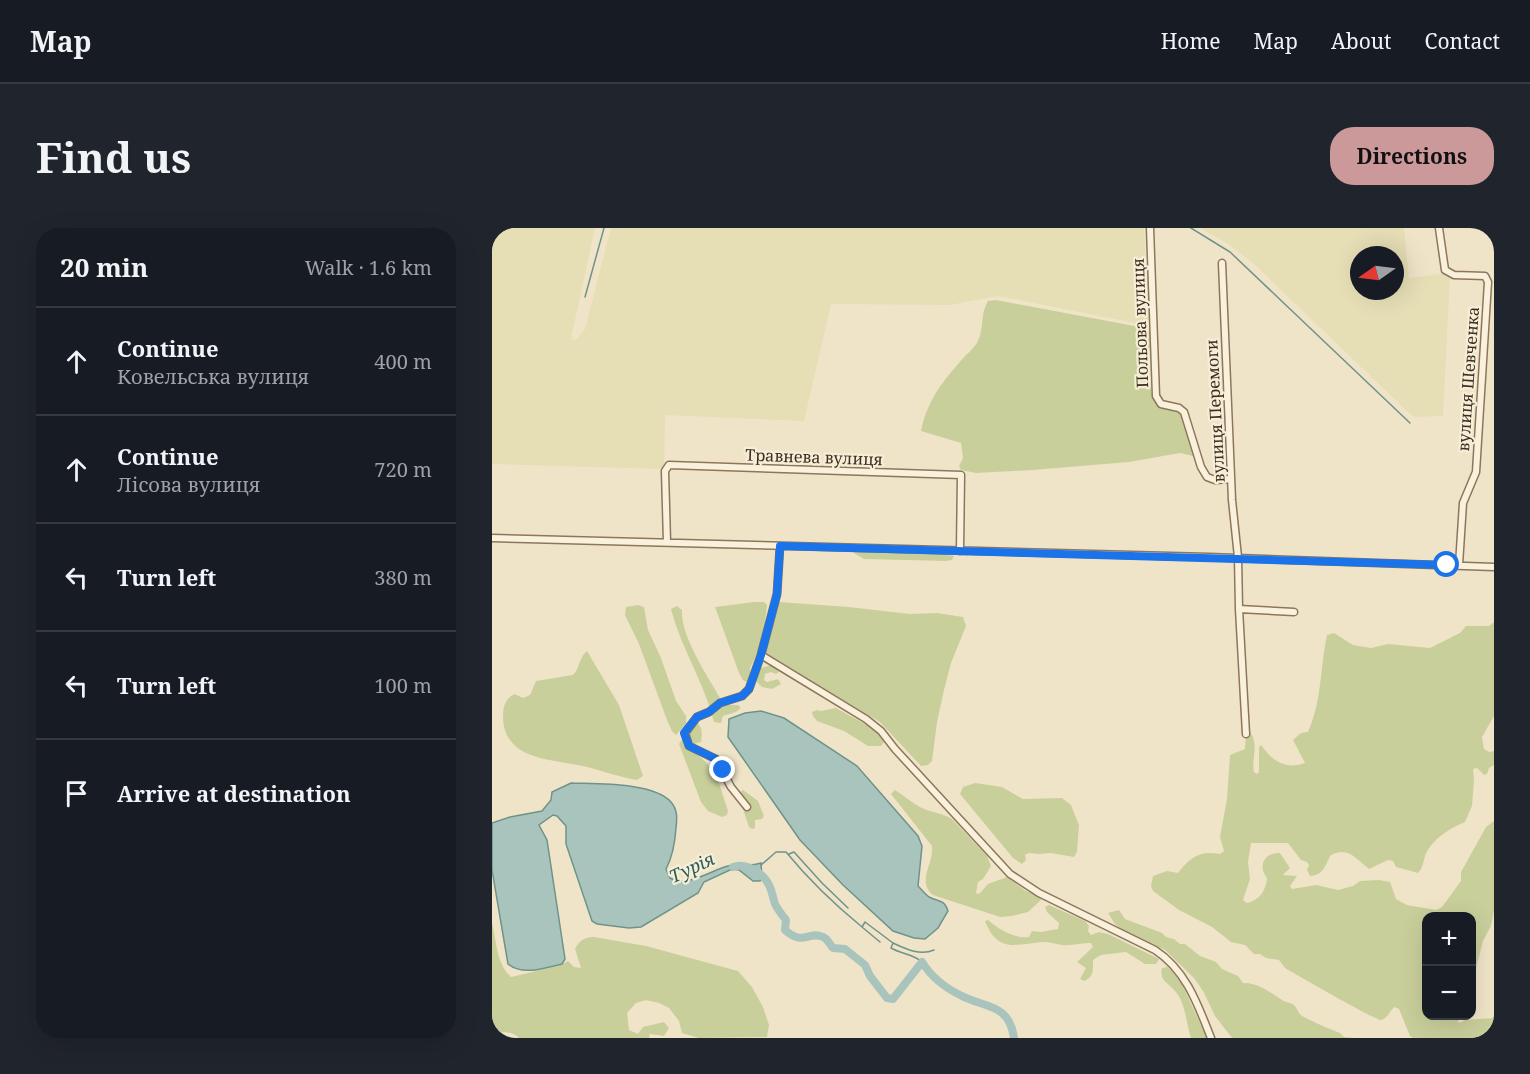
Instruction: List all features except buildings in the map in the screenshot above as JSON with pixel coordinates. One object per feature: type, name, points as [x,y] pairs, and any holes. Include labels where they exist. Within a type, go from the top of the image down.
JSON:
[{"type":"street","name":"Польова вулиця","points":[[1150,228],[1156,396],[1161,404],[1179,408],[1184,412],[1207,477],[1215,480],[1231,479]]},
{"type":"street","name":"вулиця Шевченка","points":[[1439,228],[1445,270],[1454,274],[1485,276],[1488,282],[1476,472],[1462,503],[1459,565]]},
{"type":"street","name":"вулиця Перемоги","points":[[1222,263],[1231,479],[1238,557],[1246,734]]},
{"type":"street","name":"Травнева вулиця","points":[[667,542],[665,471],[669,465],[680,465],[961,475],[960,550]]},
{"type":"street","points":[[492,538],[1209,556],[1494,567]]},
{"type":"street","points":[[747,807],[731,787],[716,759],[689,746],[684,733],[697,717],[709,712],[720,703],[746,693],[749,689],[761,655],[777,594],[780,546]]},
{"type":"street","points":[[1239,609],[1294,612]]},
{"type":"street","points":[[761,655],[881,731],[1010,874],[1039,893],[1155,950],[1168,959],[1178,969],[1188,986],[1211,1038]]},
{"type":"shaded area","points":[[492,228],[595,228],[572,334],[572,339],[576,340],[585,329],[611,228],[1144,228],[1149,321],[1145,325],[998,296],[950,305],[831,304],[804,421],[665,415],[664,468],[662,469],[492,464]]},
{"type":"shaded area","points":[[1200,228],[1404,228],[1409,278],[1450,274],[1443,416],[1414,417],[1409,413],[1255,265],[1230,245]]},
{"type":"green space","points":[[996,300],[1145,328],[1150,332],[1149,372],[1155,402],[1162,408],[1179,410],[1183,415],[1197,457],[1180,453],[1129,462],[1033,470],[976,473],[961,470],[959,466],[963,458],[961,443],[921,431],[923,421],[935,395],[946,379],[978,341],[988,301]]},
{"type":"green space","points":[[856,551],[954,556],[952,560],[946,561],[864,559],[854,553]]},
{"type":"green space","points":[[764,602],[767,605],[759,649],[750,668],[751,679],[748,683],[739,673],[715,607]]},
{"type":"green space","points":[[780,602],[910,614],[937,613],[963,617],[966,626],[951,663],[937,722],[932,761],[928,765],[921,766],[880,722],[765,654],[775,606]]},
{"type":"green space","points":[[638,605],[644,607],[648,630],[661,658],[676,701],[686,716],[686,724],[676,735],[667,720],[639,644],[625,615],[626,607]]},
{"type":"green space","points":[[677,606],[682,610],[691,646],[724,705],[738,705],[741,708],[723,716],[721,723],[714,722],[675,623],[671,609]]},
{"type":"green space","points":[[1494,622],[1494,716],[1482,737],[1484,749],[1489,752],[1494,751],[1494,765],[1484,775],[1477,768],[1473,769],[1472,806],[1465,822],[1447,831],[1436,840],[1428,850],[1418,873],[1396,867],[1393,861],[1388,860],[1369,869],[1352,855],[1342,852],[1331,855],[1321,872],[1310,876],[1307,862],[1301,860],[1288,843],[1251,843],[1248,862],[1250,879],[1243,900],[1247,903],[1252,902],[1262,894],[1267,878],[1263,869],[1264,861],[1270,855],[1280,853],[1290,868],[1283,875],[1297,876],[1290,886],[1292,889],[1316,885],[1338,890],[1353,886],[1360,881],[1379,880],[1390,882],[1396,899],[1407,905],[1436,910],[1442,907],[1461,881],[1461,872],[1486,827],[1494,821],[1494,911],[1476,968],[1476,912],[1422,912],[1422,1020],[1458,1020],[1459,1023],[1465,1020],[1494,1018],[1494,1038],[1413,1038],[1410,1036],[1399,1009],[1394,1007],[1387,1017],[1381,1020],[1376,1018],[1285,968],[1279,960],[1254,954],[1245,945],[1231,942],[1212,927],[1179,910],[1153,891],[1151,886],[1153,876],[1167,871],[1178,873],[1196,856],[1207,853],[1220,854],[1224,851],[1220,837],[1227,799],[1230,755],[1245,749],[1246,733],[1249,731],[1254,740],[1253,767],[1257,774],[1261,745],[1280,763],[1298,765],[1305,763],[1293,740],[1301,733],[1308,732],[1313,720],[1327,635],[1334,633],[1353,645],[1371,648],[1388,644],[1430,648],[1460,633],[1466,626],[1489,626]]},
{"type":"green space","points":[[587,651],[619,705],[643,776],[637,780],[532,755],[521,750],[512,742],[505,731],[503,710],[509,698],[515,694],[523,698],[530,695],[536,681],[573,675]]},
{"type":"green space","points":[[772,665],[779,672],[765,674],[764,680],[767,682],[778,679],[781,684],[772,689],[762,687],[755,680],[756,669]]},
{"type":"green space","points":[[836,708],[874,729],[884,742],[881,746],[868,746],[844,731],[817,721],[813,716],[812,712],[817,710]]},
{"type":"green space","points":[[697,723],[701,729],[701,742],[694,744],[691,751],[712,769],[716,776],[728,811],[727,815],[722,817],[708,811],[701,802],[679,744],[693,724]]},
{"type":"green space","points":[[975,783],[1002,787],[1023,799],[1062,798],[1071,805],[1079,825],[1077,852],[1074,857],[1051,853],[1029,853],[1025,855],[1026,860],[1022,864],[1013,858],[960,794],[963,787]]},
{"type":"green space","points":[[743,790],[758,801],[764,816],[762,819],[755,820],[755,828],[752,829],[749,827],[742,806],[748,808],[741,791]]},
{"type":"green space","points":[[895,790],[920,807],[952,819],[987,856],[991,866],[983,879],[978,882],[976,893],[979,894],[988,884],[1007,877],[1026,891],[1039,896],[1041,900],[1028,912],[1000,917],[933,895],[926,884],[932,846],[891,794]]},
{"type":"green space","points":[[1049,905],[1085,921],[1091,935],[1099,932],[1108,934],[1159,959],[1156,964],[1145,964],[1126,952],[1101,955],[1093,960],[1091,975],[1084,981],[1080,979],[1086,968],[1077,962],[1093,947],[1091,943],[1066,945],[1043,942],[1009,945],[996,938],[985,921],[988,920],[1013,935],[1029,937],[1032,931],[1058,929],[1059,923],[1045,907]]},
{"type":"green space","points":[[1119,910],[1125,919],[1162,933],[1180,944],[1185,944],[1200,956],[1216,962],[1222,969],[1238,976],[1243,983],[1259,986],[1292,1004],[1302,1016],[1344,1037],[1356,1038],[1232,1038],[1215,1016],[1194,978],[1165,950],[1115,924],[1108,913]]},
{"type":"green space","points":[[492,923],[502,965],[511,977],[558,966],[568,961],[574,967],[581,968],[575,949],[582,940],[594,937],[646,946],[738,971],[752,987],[763,1007],[769,1025],[767,1037],[699,1038],[682,1033],[679,1021],[669,1008],[646,1000],[636,1003],[627,1013],[629,1030],[638,1034],[643,1027],[664,1022],[669,1028],[664,1036],[650,1034],[649,1038],[519,1038],[505,1032],[492,1038]]},
{"type":"green space","points":[[1168,967],[1181,982],[1207,1038],[1191,1038],[1179,996],[1162,976],[1162,968]]},
{"type":"water","points":[[761,711],[784,718],[857,766],[918,836],[922,846],[918,886],[929,897],[943,903],[948,911],[938,928],[925,939],[893,931],[843,885],[800,840],[728,737],[729,719],[745,713]]},
{"type":"water","points":[[571,783],[638,787],[663,795],[671,802],[677,818],[673,849],[666,869],[670,878],[677,881],[692,880],[728,866],[761,863],[762,878],[760,881],[753,881],[739,870],[732,869],[704,882],[698,893],[641,927],[629,928],[597,924],[592,921],[566,844],[566,826],[557,816],[553,815],[539,825],[547,840],[565,959],[562,964],[541,969],[514,968],[508,964],[492,870],[492,823],[542,811],[551,800],[552,792]]},
{"type":"waterway","points":[[585,297],[604,228]]},
{"type":"waterway","points":[[1191,228],[1230,252],[1410,423]]},
{"type":"waterway","points":[[761,865],[776,852],[786,852],[822,891],[862,927],[865,922],[893,943],[891,948],[922,962]]},
{"type":"waterway","points":[[789,854],[794,852],[848,908]]},
{"type":"waterway","name":"Турія","points":[[733,867],[749,867],[766,881],[775,904],[786,920],[785,930],[801,938],[818,935],[828,941],[833,948],[845,949],[865,965],[870,976],[887,998],[893,999],[922,962],[935,978],[950,990],[1001,1012],[1007,1018],[1014,1038]]},
{"type":"waterway","points":[[862,927],[880,942]]},
{"type":"waterway","points":[[893,943],[918,952],[934,950]]},
{"type":"route","points":[[723,770],[716,759],[689,746],[684,733],[697,717],[713,710],[720,703],[742,696],[749,689],[761,655],[777,594],[780,546],[1209,556],[1447,565]]}]
